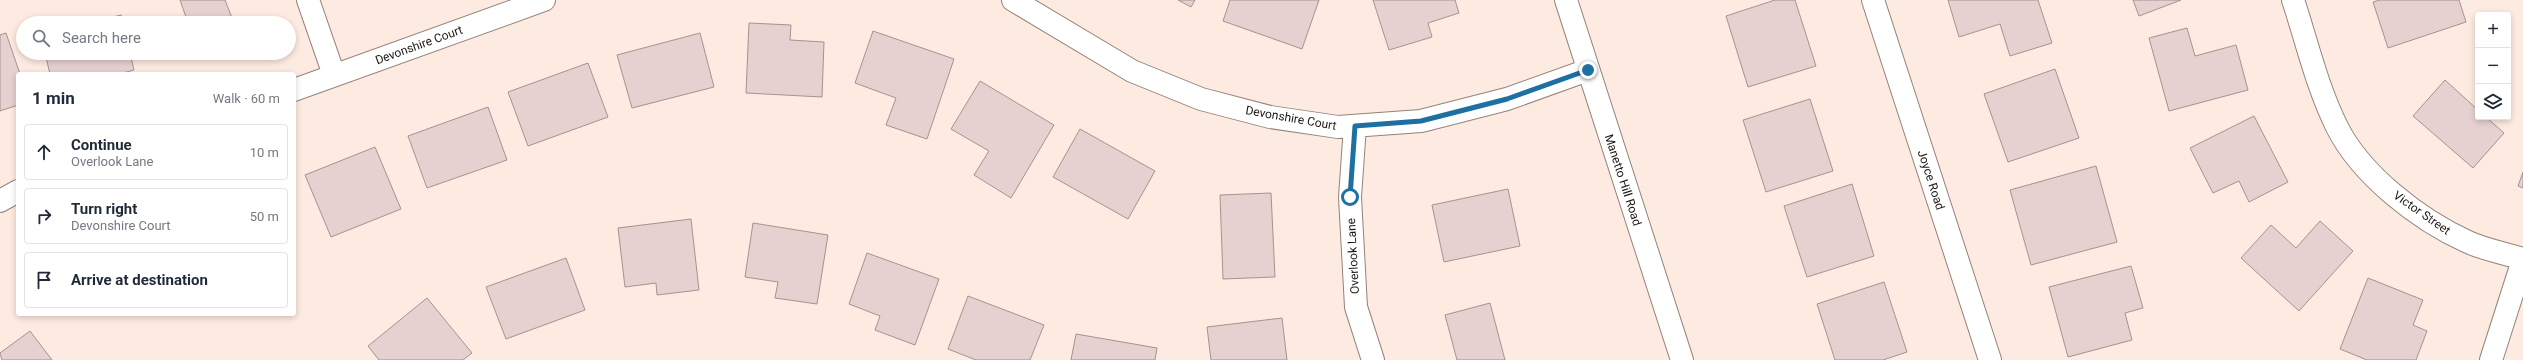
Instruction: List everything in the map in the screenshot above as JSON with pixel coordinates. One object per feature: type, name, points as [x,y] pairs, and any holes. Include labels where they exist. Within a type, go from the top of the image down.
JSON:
[{"type":"street","points":[[308,0],[334,75]]},
{"type":"street","name":"Devonshire Court","points":[[296,89],[544,0]]},
{"type":"street","name":"Devonshire Court","points":[[1013,0],[1132,71],[1201,99],[1270,117],[1338,127],[1421,121],[1507,99],[1588,70]]},
{"type":"street","name":"Manetto Hill Road","points":[[1566,0],[1682,360]]},
{"type":"street","name":"Joyce Road","points":[[1872,0],[1990,360]]},
{"type":"street","name":"Victor Street","points":[[2293,0],[2327,103],[2337,128],[2360,160],[2396,197],[2440,228],[2469,243],[2523,259]]},
{"type":"street","name":"Overlook Lane","points":[[1355,126],[1350,197],[1356,307],[1373,360]]},
{"type":"street","points":[[0,201],[16,192]]},
{"type":"street","points":[[2490,360],[2523,259]]},
{"type":"building","points":[[180,0],[225,0],[231,16],[186,16]]},
{"type":"building","points":[[1178,0],[1195,0],[1191,7]]},
{"type":"building","points":[[1230,0],[1319,0],[1302,49],[1223,21]]},
{"type":"building","points":[[1373,0],[1455,0],[1459,13],[1428,23],[1432,37],[1389,50]]},
{"type":"building","points":[[1775,0],[1795,0],[1816,66],[1748,87],[1726,16]]},
{"type":"building","points":[[1948,0],[2038,0],[2052,43],[2010,56],[2000,24],[1959,37]]},
{"type":"building","points":[[2133,0],[2181,0],[2139,16]]},
{"type":"building","points":[[2380,0],[2459,0],[2466,22],[2388,48],[2373,2]]},
{"type":"building","points":[[749,23],[791,25],[790,40],[824,42],[822,97],[746,93]]},
{"type":"building","points":[[2187,28],[2195,56],[2236,45],[2248,90],[2169,111],[2149,38]]},
{"type":"building","points":[[873,31],[954,59],[927,139],[886,125],[896,98],[855,83]]},
{"type":"building","points":[[6,33],[19,72],[16,72],[16,106],[0,111],[0,35]]},
{"type":"building","points":[[700,33],[714,87],[632,108],[617,55]]},
{"type":"building","points":[[47,60],[132,60],[134,70],[126,72],[50,72]]},
{"type":"building","points":[[588,63],[608,117],[528,146],[508,92]]},
{"type":"building","points":[[2055,69],[2079,138],[2008,162],[1984,94]]},
{"type":"building","points":[[2445,80],[2475,107],[2475,120],[2489,120],[2504,133],[2473,168],[2413,116]]},
{"type":"building","points":[[980,81],[1054,125],[1011,198],[974,175],[989,151],[951,129]]},
{"type":"building","points":[[1810,99],[1833,171],[1766,192],[1743,120]]},
{"type":"building","points":[[488,107],[507,160],[427,188],[408,136]]},
{"type":"building","points":[[2254,116],[2288,182],[2249,202],[2239,181],[2213,193],[2190,148]]},
{"type":"building","points":[[1080,129],[1155,171],[1128,219],[1053,177]]},
{"type":"building","points":[[375,147],[401,209],[331,237],[305,175]]},
{"type":"building","points":[[2096,166],[2117,242],[2031,265],[2010,190]]},
{"type":"building","points":[[2523,172],[2523,188],[2518,186]]},
{"type":"building","points":[[1852,184],[1874,256],[1807,277],[1784,206]]},
{"type":"building","points":[[1508,189],[1520,246],[1444,262],[1432,205]]},
{"type":"building","points":[[1271,193],[1275,277],[1223,279],[1220,195]]},
{"type":"building","points":[[691,219],[699,290],[657,295],[656,283],[625,287],[618,228]]},
{"type":"building","points":[[2320,221],[2353,251],[2299,311],[2241,258],[2271,225],[2296,248]]},
{"type":"building","points":[[753,223],[828,235],[817,304],[775,298],[778,282],[745,277]]},
{"type":"building","points":[[867,253],[939,279],[915,345],[875,330],[880,316],[849,304]]},
{"type":"building","points":[[566,258],[585,310],[506,339],[486,287]]},
{"type":"building","points":[[2131,266],[2143,308],[2125,313],[2132,340],[2068,357],[2049,287]]},
{"type":"building","points":[[2368,278],[2423,300],[2413,325],[2427,331],[2416,360],[2367,360],[2340,349]]},
{"type":"building","points":[[1884,282],[1907,352],[1883,360],[1835,360],[1817,304]]},
{"type":"building","points":[[968,296],[1044,325],[1030,360],[976,360],[948,349]]},
{"type":"building","points":[[427,298],[472,353],[463,360],[379,360],[368,346]]},
{"type":"building","points":[[1490,303],[1505,360],[1457,360],[1445,315]]},
{"type":"building","points":[[1282,318],[1287,360],[1211,360],[1207,327]]},
{"type":"building","points":[[30,331],[52,360],[2,360],[0,353]]},
{"type":"building","points":[[1076,334],[1157,348],[1155,360],[1071,360]]},
{"type":"route","points":[[1350,197],[1355,126],[1421,121],[1507,99],[1588,70]]}]
